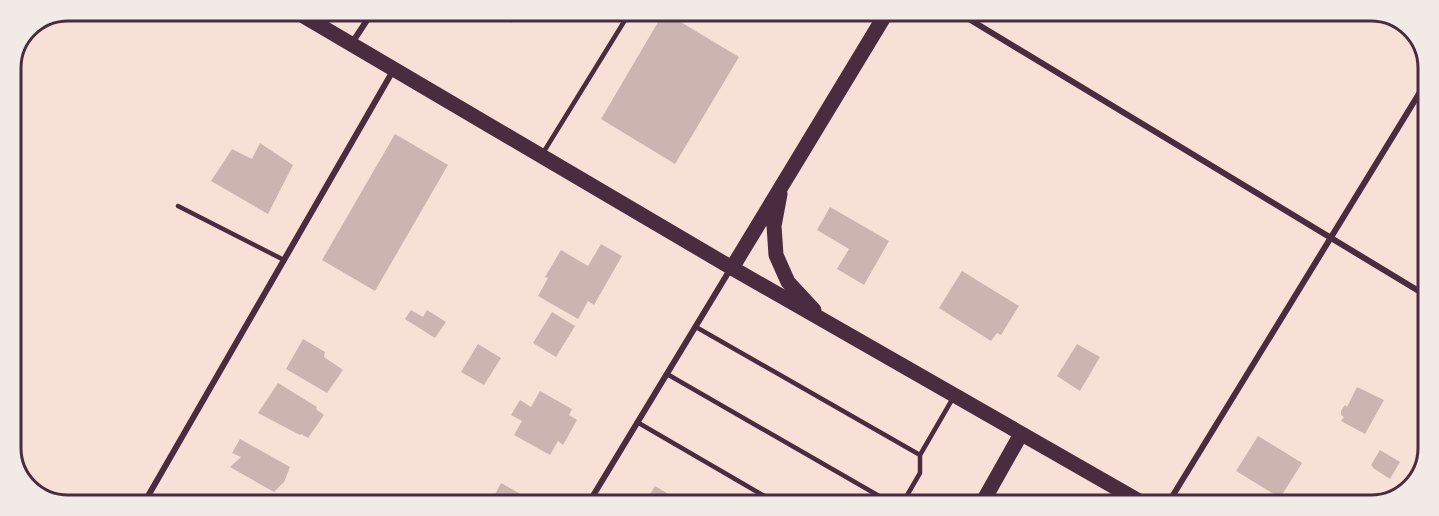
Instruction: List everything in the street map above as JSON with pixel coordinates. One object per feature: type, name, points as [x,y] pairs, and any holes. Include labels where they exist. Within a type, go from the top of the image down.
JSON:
[{"type":"main road","points":[[312,21],[732,268],[1128,495]]},
{"type":"main road","points":[[732,268],[882,21]]},
{"type":"main road","points":[[781,187],[774,226],[776,255],[788,282],[827,323]]},
{"type":"main road","points":[[987,495],[1021,434]]},
{"type":"street","points":[[352,44],[367,21]]},
{"type":"street","points":[[974,21],[1418,291]]},
{"type":"street","points":[[149,495],[394,69]]},
{"type":"street","points":[[1173,495],[1418,95]]},
{"type":"street","points":[[593,495],[732,268]]},
{"type":"lane","points":[[541,156],[624,21]]},
{"type":"lane","points":[[178,206],[284,260]]},
{"type":"lane","points":[[696,327],[920,455]]},
{"type":"lane","points":[[667,374],[877,495]]},
{"type":"lane","points":[[907,495],[920,473],[920,455],[954,395]]},
{"type":"lane","points":[[637,422],[763,495]]},
{"type":"building","points":[[659,21],[679,21],[739,57],[675,164],[601,119]]},
{"type":"building","points":[[395,134],[448,165],[375,291],[322,260]]},
{"type":"building","points":[[260,143],[293,165],[268,214],[211,181],[232,149],[252,159]]},
{"type":"building","points":[[830,207],[889,241],[864,285],[837,269],[849,249],[817,230]]},
{"type":"building","points":[[601,244],[622,256],[594,305],[588,301],[578,319],[538,296],[548,278],[545,277],[561,250],[588,266]]},
{"type":"building","points":[[962,271],[1019,306],[1001,335],[997,333],[991,341],[939,308]]},
{"type":"building","points":[[411,310],[423,317],[427,310],[446,322],[435,338],[405,319]]},
{"type":"building","points":[[552,312],[575,326],[556,357],[533,343]]},
{"type":"building","points":[[303,339],[325,352],[324,357],[343,370],[327,393],[286,369]]},
{"type":"building","points":[[478,344],[501,358],[484,385],[461,372]]},
{"type":"building","points":[[1077,344],[1100,357],[1080,391],[1057,376]]},
{"type":"building","points":[[278,383],[317,407],[316,409],[324,415],[308,438],[258,413]]},
{"type":"building","points":[[1357,387],[1384,400],[1365,434],[1341,421],[1344,417],[1341,411],[1345,405],[1347,407]]},
{"type":"building","points":[[540,391],[572,409],[569,415],[577,420],[563,445],[558,441],[550,455],[514,435],[522,421],[511,415],[520,400],[531,407]]},
{"type":"building","points":[[1258,436],[1302,463],[1282,495],[1275,495],[1236,471]]},
{"type":"building","points":[[240,439],[290,467],[284,482],[274,492],[230,467],[241,457],[232,453]]},
{"type":"building","points":[[1380,450],[1400,462],[1390,479],[1371,465]]},
{"type":"building","points":[[501,483],[522,495],[495,495]]},
{"type":"building","points":[[655,486],[670,495],[650,495]]}]
